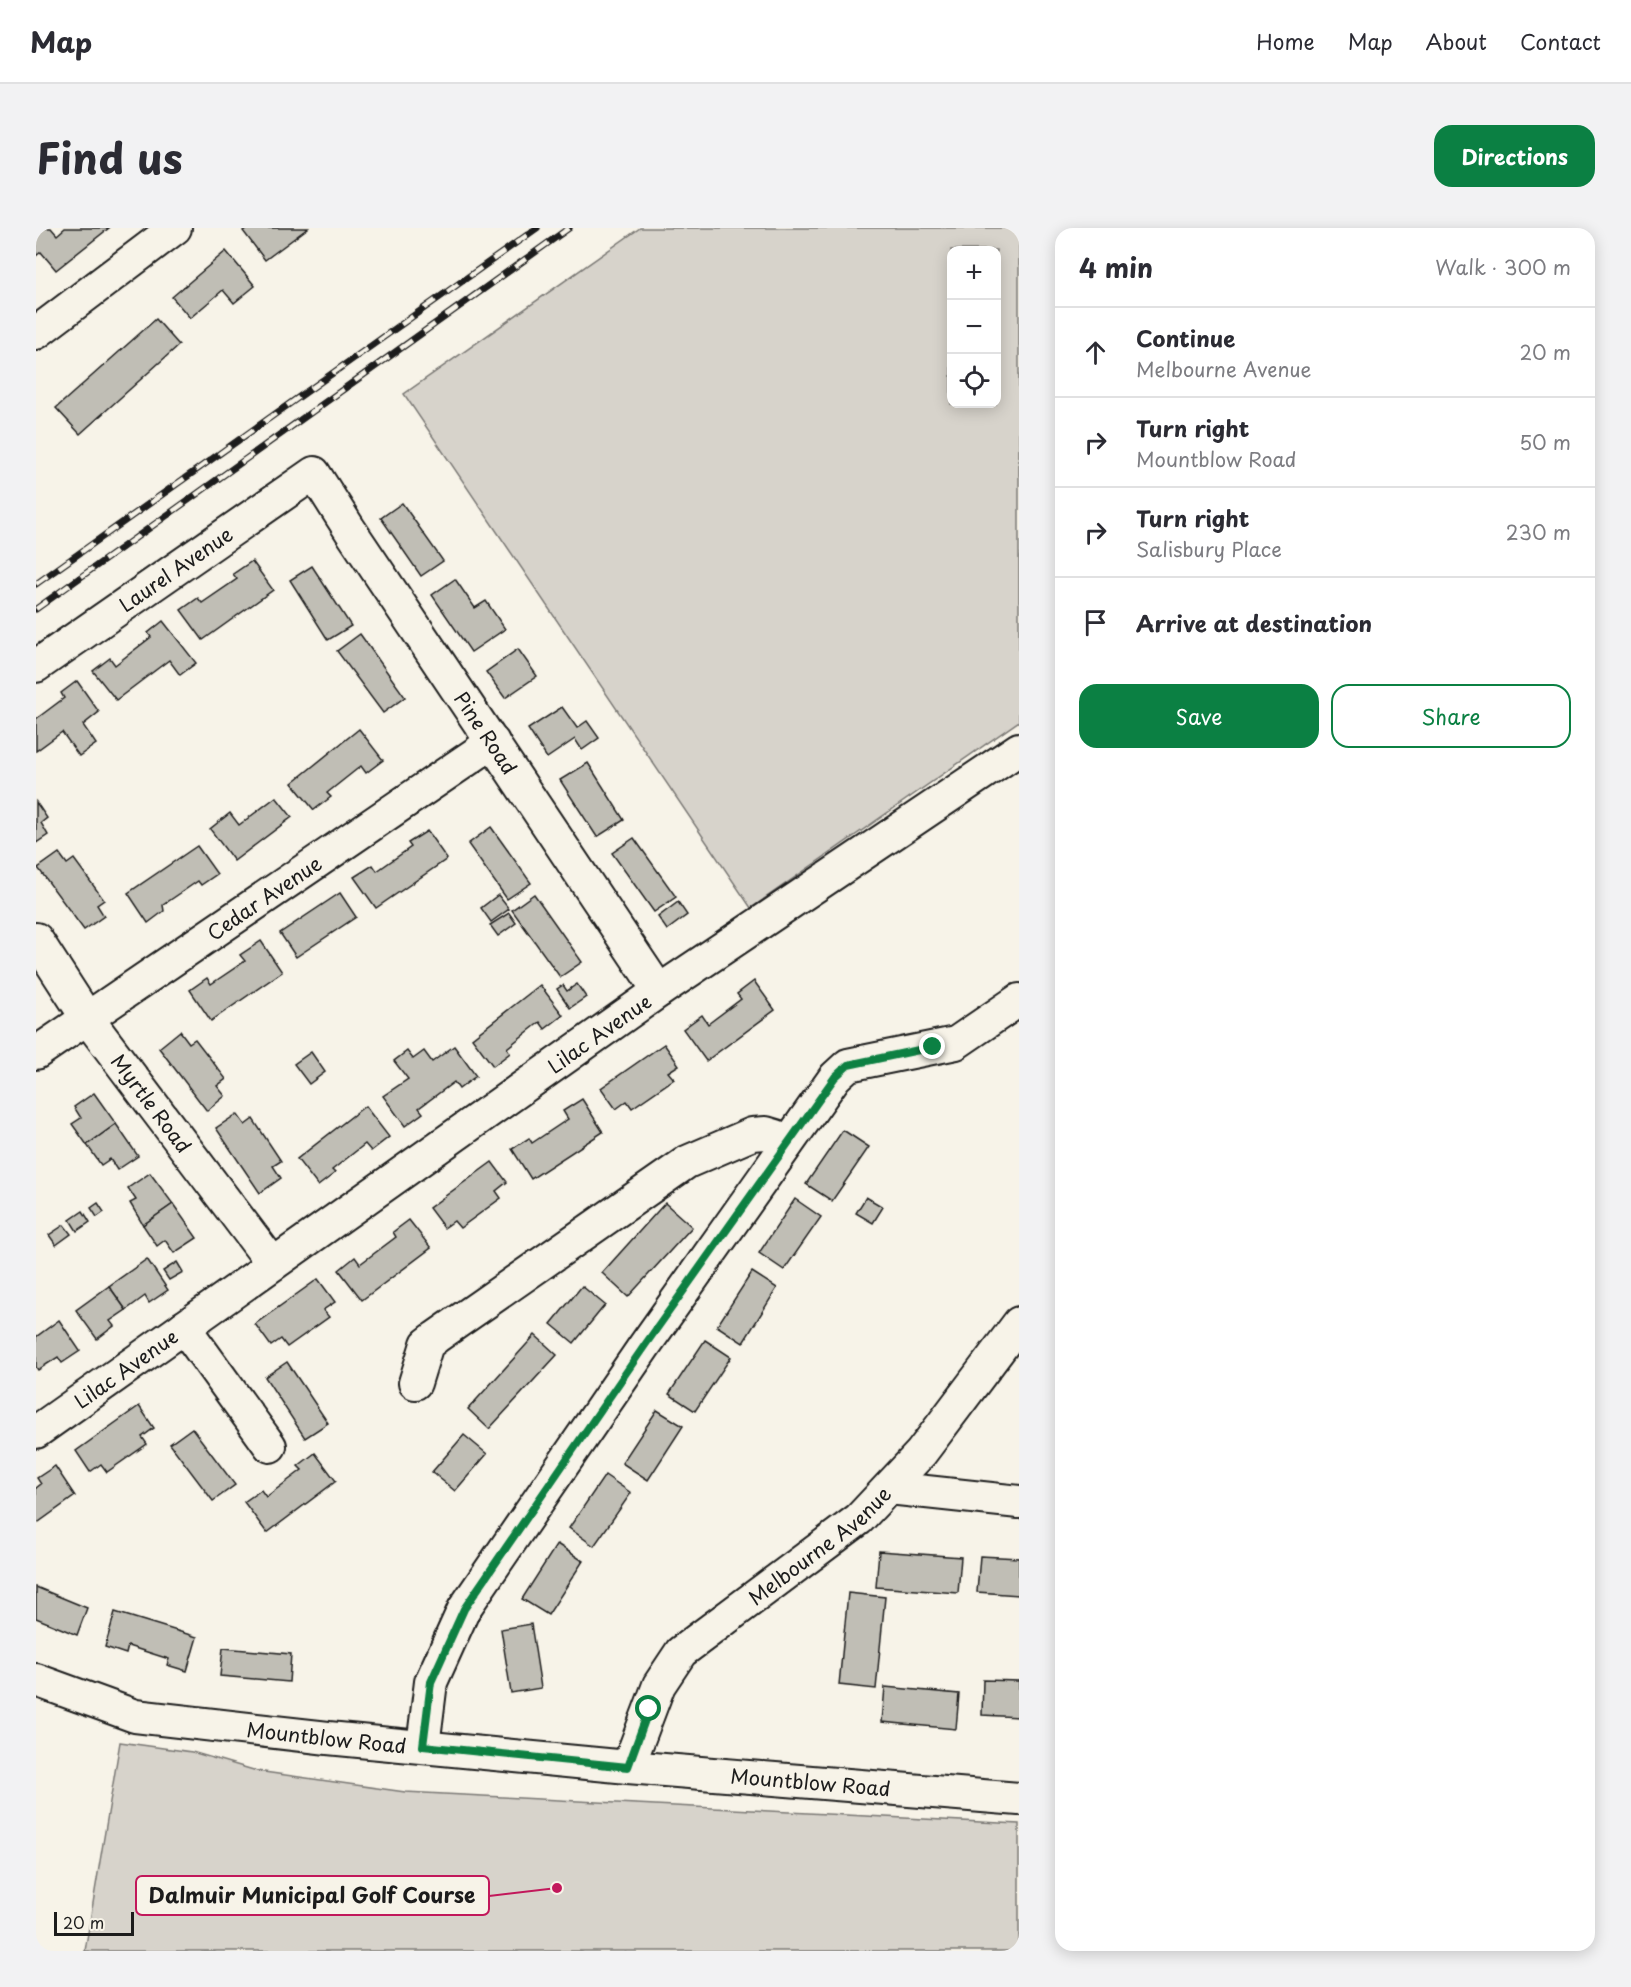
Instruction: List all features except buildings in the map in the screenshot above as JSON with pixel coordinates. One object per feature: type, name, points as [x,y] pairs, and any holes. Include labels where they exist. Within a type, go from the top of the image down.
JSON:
[{"type":"street","points":[[36,333],[175,228]]},
{"type":"street","name":"Laurel Avenue","points":[[36,666],[314,473]]},
{"type":"street","name":"Pine Road","points":[[314,473],[659,991]]},
{"type":"street","name":"Cedar Avenue","points":[[36,1053],[493,742]]},
{"type":"street","name":"Lilac Avenue","points":[[36,1432],[659,991],[1019,749]]},
{"type":"street","name":"Myrtle Road","points":[[36,939],[87,1018],[273,1264]]},
{"type":"street","points":[[423,1746],[431,1682],[464,1609],[645,1345],[835,1077],[848,1065],[956,1043],[1019,1000]]},
{"type":"street","points":[[415,1383],[427,1344],[687,1162],[752,1134],[765,1133],[776,1136],[787,1144]]},
{"type":"street","name":"Melbourne Avenue","points":[[628,1767],[659,1685],[681,1652],[859,1519],[921,1453],[1019,1323]]},
{"type":"street","name":"Lilac Avenue","points":[[184,1327],[270,1446]]},
{"type":"street","points":[[888,1488],[1019,1502]]},
{"type":"street","name":"Mountblow Road","points":[[36,1680],[135,1716],[628,1767],[1019,1799]]},
{"type":"shaded area","points":[[640,228],[1019,228],[1019,721],[751,908],[404,394]]},
{"type":"shaded area","points":[[120,1742],[192,1752],[257,1771],[405,1792],[1019,1824],[1019,1951],[85,1951]]},
{"type":"railway","points":[[36,584],[537,228]]},
{"type":"railway","points":[[36,609],[569,228]]},
{"type":"place","name":"Dalmuir Municipal Golf Course","points":[[557,1888]]},
{"type":"route","points":[[649,1709],[628,1767],[423,1746],[431,1682],[464,1609],[645,1345],[835,1077],[848,1065],[933,1047]]}]
